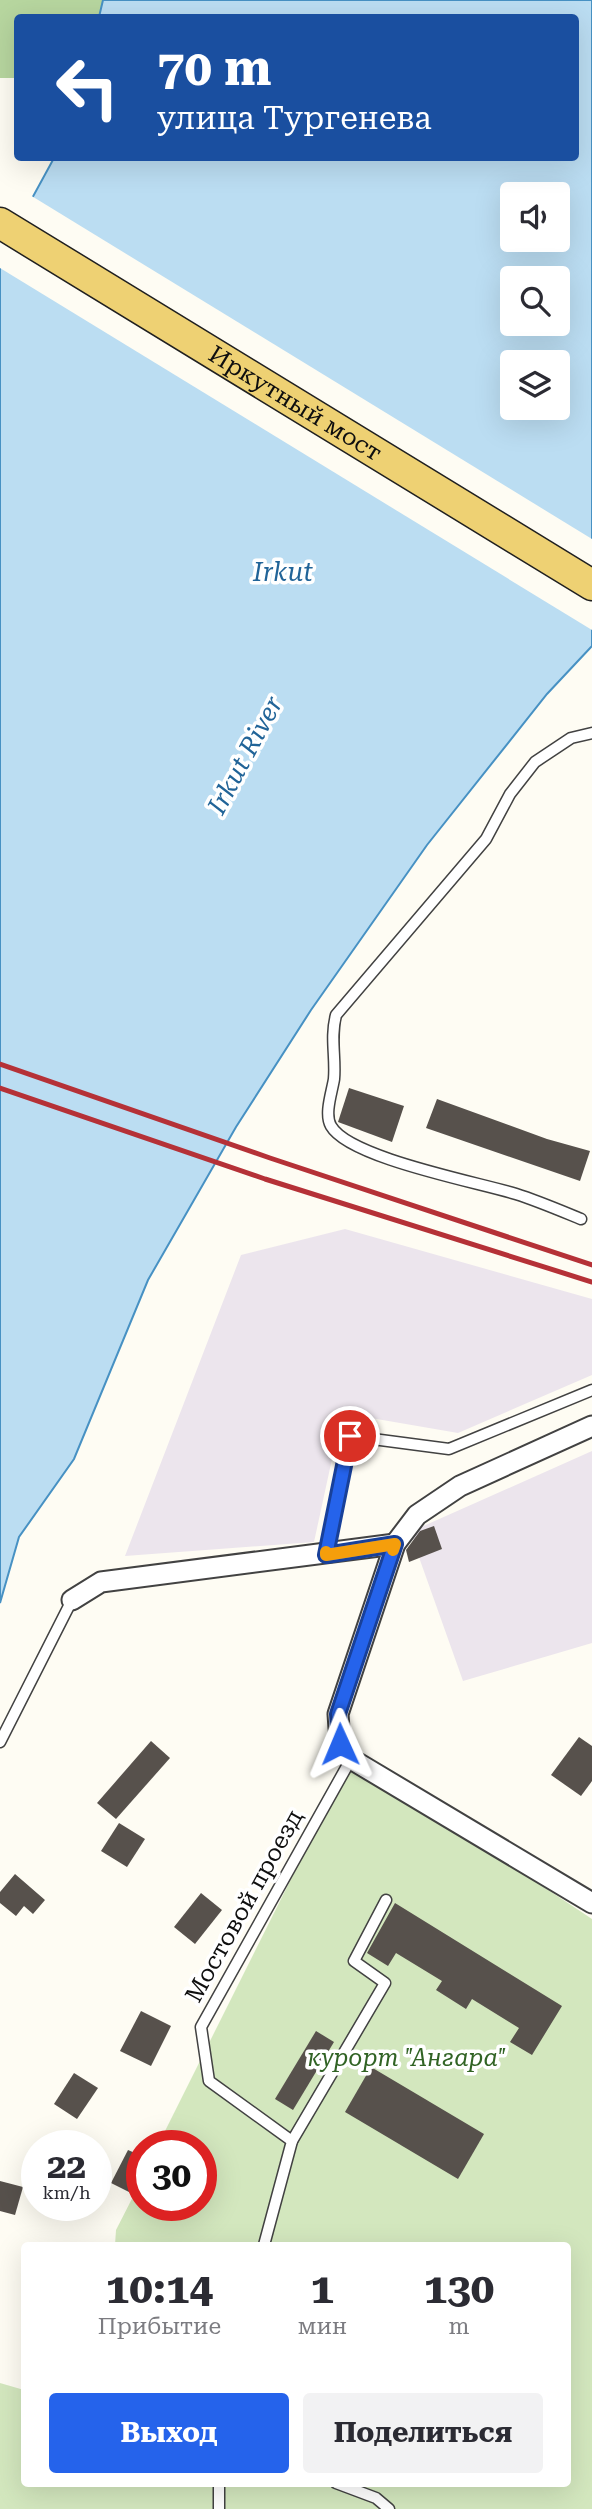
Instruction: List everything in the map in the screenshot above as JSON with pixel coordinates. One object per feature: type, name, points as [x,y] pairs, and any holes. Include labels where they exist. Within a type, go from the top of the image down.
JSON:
[{"type":"main road","name":"Иркутный мост","points":[[0,223],[592,585]]},
{"type":"street","points":[[592,1426],[460,1486],[417,1515],[395,1544],[338,1714],[340,1744],[351,1759],[592,1903]]},
{"type":"street","points":[[72,1600],[101,1582],[395,1544]]},
{"type":"lane","points":[[581,1219],[517,1195],[377,1155],[345,1140],[330,1126],[328,1114],[334,1075],[331,1033],[336,1015],[486,839],[510,794],[535,762],[571,738],[592,733]]},
{"type":"lane","points":[[326,1555],[350,1436],[449,1449],[592,1390]]},
{"type":"lane","points":[[0,1742],[72,1600]]},
{"type":"lane","name":"Мостовой проезд","points":[[292,2141],[209,2081],[201,2027],[351,1759]]},
{"type":"lane","points":[[265,2242],[292,2141],[386,1983],[354,1961],[386,1900]]},
{"type":"lane","points":[[219,2487],[219,2509]]},
{"type":"lane","points":[[347,2487],[376,2498],[389,2509]]},
{"type":"shaded area","points":[[345,1229],[592,1299],[592,1375],[458,1433],[342,1413],[314,1542],[125,1556],[241,1255]]},
{"type":"shaded area","points":[[592,1451],[592,1643],[463,1681],[410,1532]]},
{"type":"green space","points":[[0,0],[103,0],[100,14],[14,14],[14,78],[0,78]]},
{"type":"green space","name":"курорт \"Ангара\"","points":[[351,1759],[592,1919],[592,2509],[0,2509],[0,2383],[21,2389],[21,2487],[571,2487],[571,2242],[115,2242],[116,2230],[126,2210],[126,2221],[217,2221],[217,2130],[166,2130]]},
{"type":"water","name":"Irkut","points":[[103,0],[592,0],[592,646],[547,694],[427,845],[311,1010],[236,1127],[148,1280],[74,1459],[19,1537],[0,1603],[0,257],[52,161],[579,161],[579,14],[100,14]]},
{"type":"pier","points":[[30,195],[592,539],[592,630],[0,268],[0,250]]},
{"type":"building","points":[[349,1088],[404,1106],[392,1142],[338,1122]]},
{"type":"building","points":[[437,1099],[547,1139],[590,1151],[580,1181],[426,1128]]},
{"type":"building","points":[[434,1526],[442,1549],[409,1562],[406,1550],[420,1531]]},
{"type":"building","points":[[579,1737],[592,1746],[592,1781],[581,1796],[551,1775]]},
{"type":"building","points":[[151,1741],[170,1758],[116,1819],[97,1803]]},
{"type":"building","points":[[119,1823],[145,1839],[127,1867],[101,1851]]},
{"type":"building","points":[[15,1874],[45,1900],[33,1914],[24,1906],[16,1916],[0,1903],[0,1892]]},
{"type":"building","points":[[201,1893],[222,1910],[195,1944],[174,1927]]},
{"type":"building","points":[[395,1903],[562,2006],[532,2055],[510,2042],[519,2028],[472,1999],[466,2009],[436,1990],[442,1981],[396,1953],[388,1966],[367,1953]]},
{"type":"building","points":[[141,2011],[171,2026],[151,2066],[120,2051]]},
{"type":"building","points":[[316,2031],[334,2042],[293,2110],[275,2099]]},
{"type":"building","points":[[371,2067],[484,2134],[458,2179],[345,2112]]},
{"type":"building","points":[[74,2073],[98,2088],[77,2119],[54,2104]]},
{"type":"building","points":[[126,2154],[126,2190],[112,2181]]},
{"type":"building","points":[[0,2181],[21,2186],[15,2215],[0,2211]]},
{"type":"railway","points":[[0,1064],[270,1158],[592,1265]]},
{"type":"railway","points":[[0,1088],[265,1179],[592,1282]]},
{"type":"slow traffic","points":[[326,1552],[326,1555],[395,1544],[393,1550]]},
{"type":"route","points":[[340,1744],[338,1714],[395,1544],[326,1555],[350,1436]]},
{"type":"water label","name":"Irkut River","points":[[245,755]]}]
